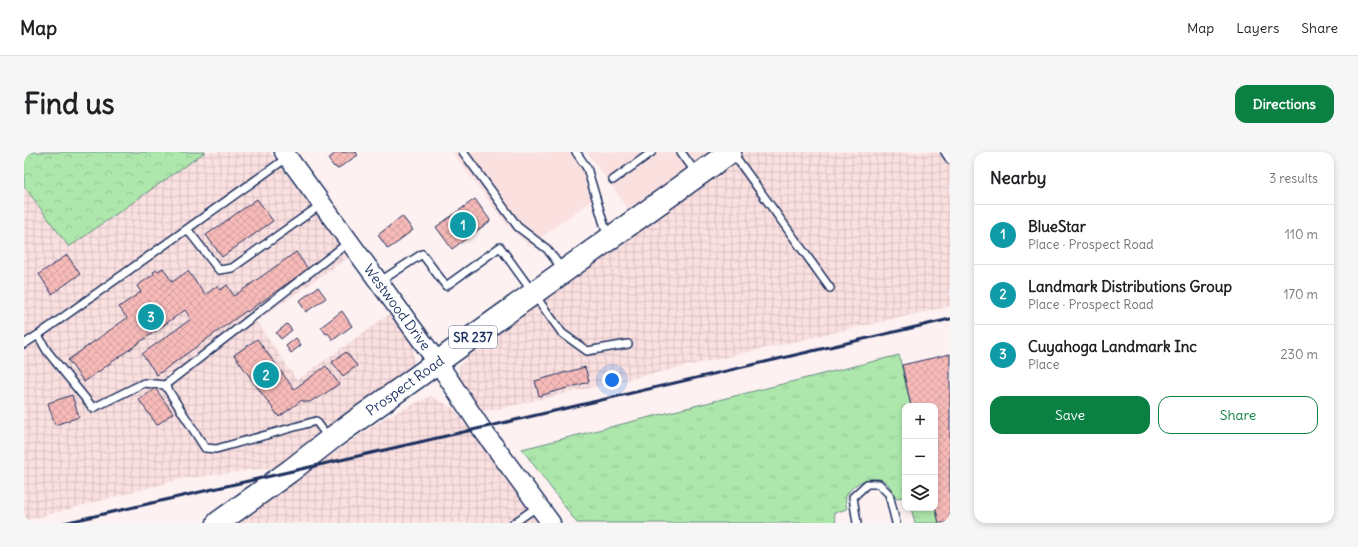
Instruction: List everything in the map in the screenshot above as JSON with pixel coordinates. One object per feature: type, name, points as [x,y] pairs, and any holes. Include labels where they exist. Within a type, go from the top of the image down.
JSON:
[{"type":"main road","name":"Prospect Road","points":[[218,523],[330,440],[731,152]]},
{"type":"street","name":"Westwood Drive","points":[[286,155],[438,363],[481,428],[551,523]]},
{"type":"lane","points":[[463,152],[518,227],[547,249],[564,272]]},
{"type":"lane","points":[[576,152],[587,168],[608,240]]},
{"type":"lane","points":[[613,180],[652,152]]},
{"type":"lane","points":[[681,152],[698,175]]},
{"type":"lane","points":[[731,152],[830,288]]},
{"type":"lane","points":[[945,152],[950,160]]},
{"type":"lane","points":[[24,344],[187,229],[286,155]]},
{"type":"lane","points":[[187,229],[219,270],[232,268],[322,204]]},
{"type":"lane","points":[[38,335],[47,351],[93,408],[144,383],[165,385],[349,242]]},
{"type":"lane","points":[[379,282],[422,254],[446,286],[500,247],[562,333],[587,351],[628,344]]},
{"type":"lane","points":[[165,385],[205,448],[216,449],[316,421],[330,440]]},
{"type":"lane","points":[[857,523],[853,497],[867,484],[879,484],[889,494],[896,523]]},
{"type":"lane","points":[[514,523],[538,506]]},
{"type":"shaded area","points":[[205,152],[270,152],[349,257],[256,321],[297,380],[391,313],[413,343],[414,366],[283,466],[181,479],[24,521],[24,186],[69,247]]},
{"type":"shaded area","points":[[452,152],[580,152],[593,170],[599,195],[529,246],[506,224]]},
{"type":"shaded area","points":[[587,152],[711,152],[629,210]]},
{"type":"shaded area","points":[[743,152],[950,152],[950,306],[493,410],[479,411],[460,384],[459,367],[474,349]]},
{"type":"shaded area","points":[[431,396],[453,408],[538,523],[232,523],[385,418]]},
{"type":"green space","points":[[24,152],[205,152],[69,247],[24,186]]},
{"type":"green space","points":[[899,355],[910,403],[902,403],[902,497],[896,498],[887,483],[881,479],[869,479],[863,481],[853,487],[849,492],[846,498],[847,509],[834,513],[836,523],[577,523],[522,449]]},
{"type":"green space","points":[[912,511],[936,511],[939,523],[915,523]]},
{"type":"building","points":[[337,152],[357,152],[356,153],[358,155],[337,169],[328,159]]},
{"type":"building","points":[[257,199],[273,221],[222,257],[206,235]]},
{"type":"building","points":[[475,199],[490,220],[452,249],[436,227]]},
{"type":"building","points":[[402,216],[413,230],[388,249],[378,235]]},
{"type":"building","points":[[296,252],[308,269],[247,312],[246,311],[157,375],[142,354],[191,319],[185,310],[84,382],[68,360],[127,318],[119,307],[141,292],[137,286],[154,274],[153,272],[157,270],[158,271],[163,268],[172,282],[188,271],[205,295],[217,286],[220,290],[227,285],[234,296]]},
{"type":"building","points":[[67,255],[80,274],[52,294],[39,274]]},
{"type":"building","points":[[318,287],[326,298],[306,312],[299,301]]},
{"type":"building","points":[[342,311],[352,326],[333,340],[321,327]]},
{"type":"building","points":[[287,324],[292,330],[281,339],[276,333]]},
{"type":"building","points":[[296,338],[301,345],[291,353],[286,346]]},
{"type":"building","points":[[257,339],[294,389],[326,366],[339,384],[317,399],[316,398],[310,402],[304,402],[302,400],[279,417],[234,355]]},
{"type":"building","points":[[346,352],[357,366],[343,376],[332,362]]},
{"type":"building","points":[[950,354],[950,523],[939,523],[936,511],[938,511],[938,403],[910,403],[902,365]]},
{"type":"building","points":[[585,367],[589,382],[539,396],[535,381]]},
{"type":"building","points":[[155,388],[173,413],[157,425],[139,400]]},
{"type":"building","points":[[72,395],[79,417],[55,425],[48,403]]},
{"type":"railway","points":[[64,523],[950,319]]},
{"type":"place","name":"BlueStar","points":[[463,225]]},
{"type":"place","name":"Cuyahoga Landmark Inc","points":[[151,317]]},
{"type":"place","name":"Landmark Distributions Group","points":[[266,375]]}]
